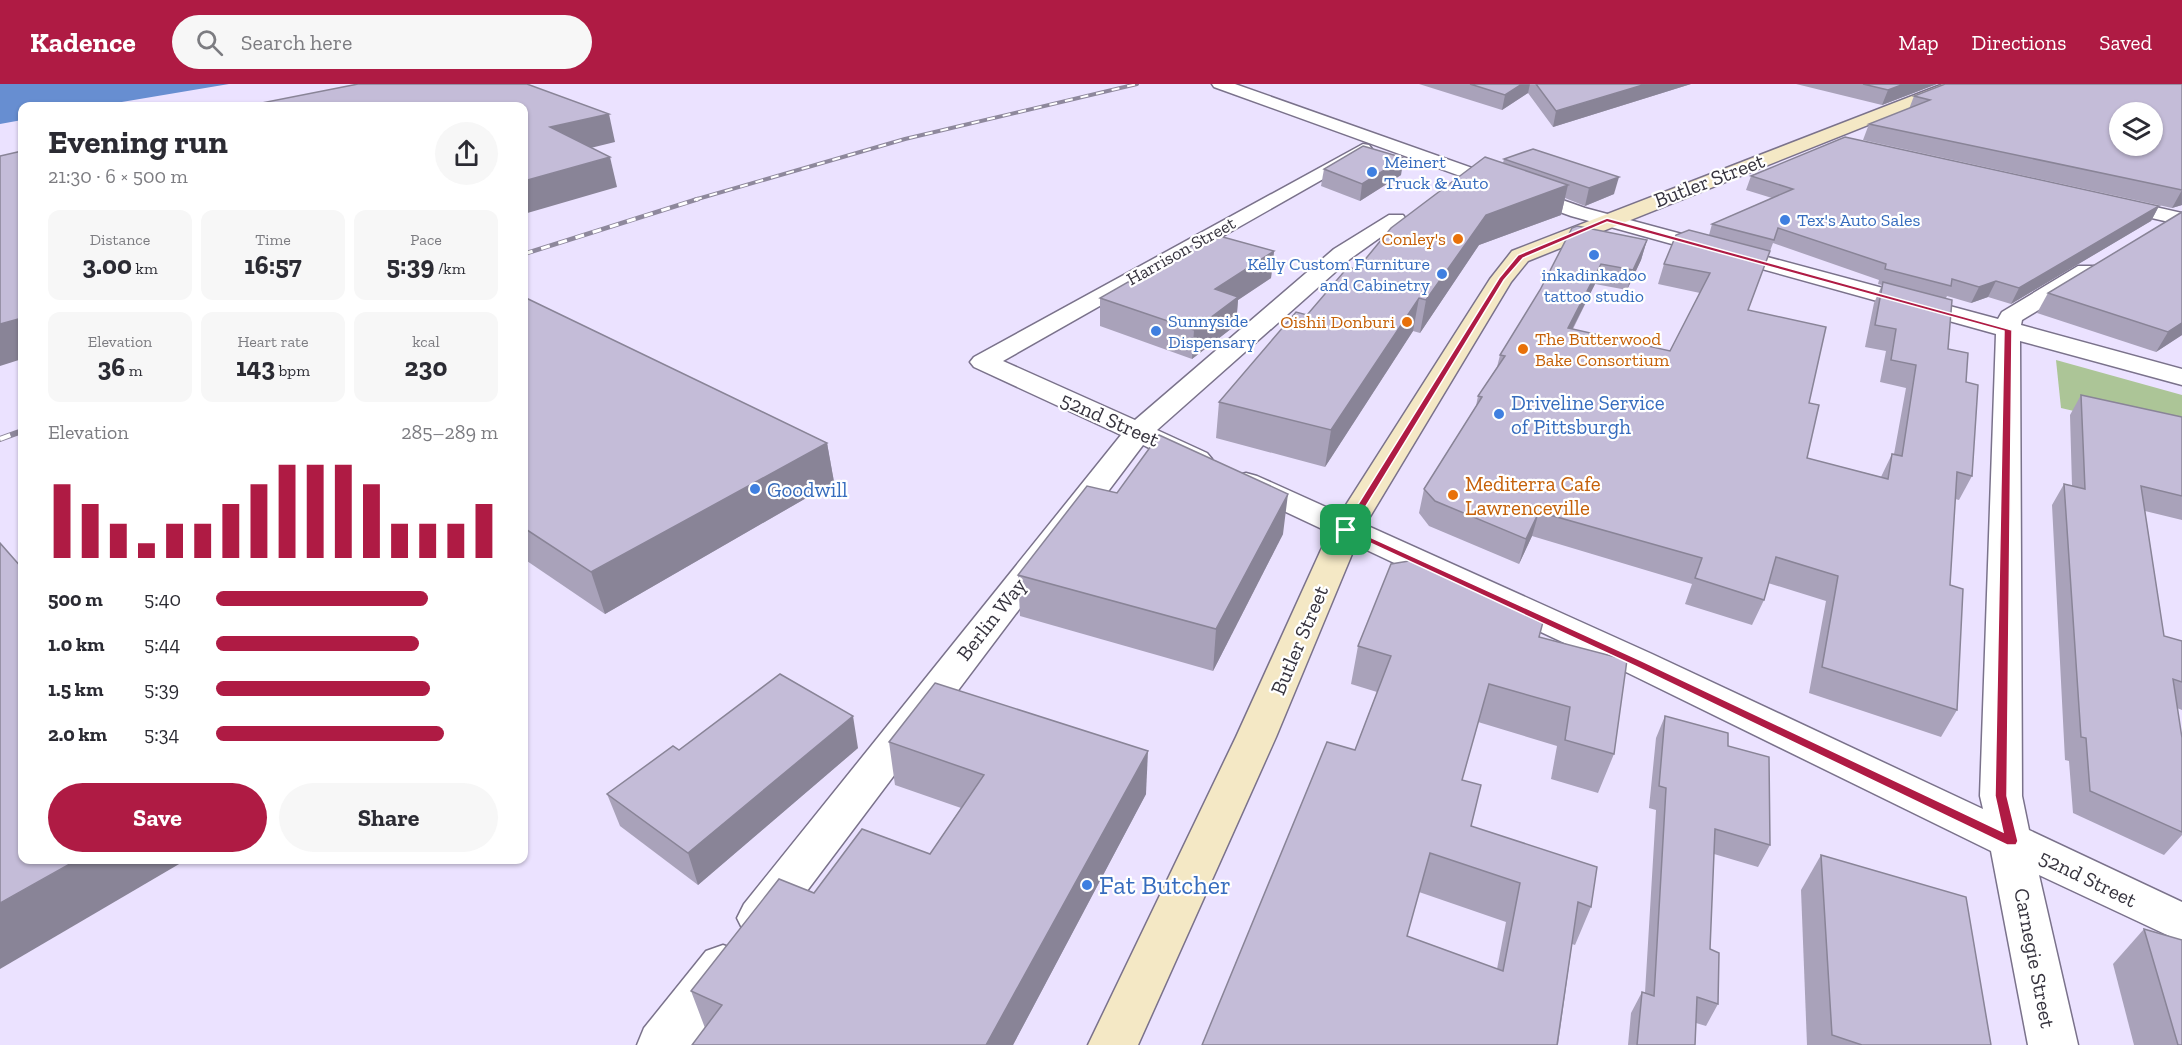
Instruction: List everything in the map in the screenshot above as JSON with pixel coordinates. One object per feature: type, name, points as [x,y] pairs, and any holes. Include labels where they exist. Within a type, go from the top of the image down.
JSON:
[{"type":"main road","name":"Butler Street","points":[[1113,1045],[1256,737],[1346,530],[1501,279],[1520,256],[1957,84]]},
{"type":"street","points":[[1220,84],[1607,220],[2182,377]]},
{"type":"street","points":[[1819,138],[1851,146]]},
{"type":"street","name":"Harrison Street","points":[[983,362],[1379,140]]},
{"type":"street","points":[[2088,198],[2180,216]]},
{"type":"street","points":[[2137,240],[2180,216]]},
{"type":"street","name":"Berlin Way","points":[[662,1045],[1138,432],[1342,254],[1396,219]]},
{"type":"street","points":[[2008,330],[2011,316],[2108,258]]},
{"type":"street","name":"Carnegie Street","points":[[2008,330],[2001,796],[2052,1045]]},
{"type":"street","name":"52nd Street","points":[[983,362],[1639,663],[2182,923]]},
{"type":"green space","points":[[2056,360],[2182,395],[2182,436],[2061,408]]},
{"type":"water","points":[[0,84],[229,84],[122,102],[18,102],[18,121],[0,124]]},
{"type":"building","points":[[358,84],[527,84],[609,114],[550,127],[610,157],[528,180],[528,102],[266,102]]},
{"type":"building","points":[[1470,84],[1522,84],[1505,95]]},
{"type":"building","points":[[1536,84],[1646,84],[1556,111]]},
{"type":"building","points":[[1863,84],[1904,84],[1888,90]]},
{"type":"building","points":[[1945,84],[2182,84],[2182,190],[1869,124],[1930,100],[1914,96]]},
{"type":"building","points":[[1845,137],[2159,206],[2019,288],[1996,281],[1979,287],[1952,279],[1951,286],[1885,269],[1886,264],[1778,228],[1774,240],[1712,224],[1793,189],[1751,176]]},
{"type":"building","points":[[1363,146],[1404,158],[1362,184],[1324,169]]},
{"type":"building","points":[[1533,149],[1619,177],[1589,188],[1504,159]]},
{"type":"building","points":[[18,152],[18,319],[0,324],[0,156]]},
{"type":"building","points":[[1485,157],[1568,185],[1486,215],[1426,300],[1419,298],[1331,430],[1219,402],[1296,312],[1307,315],[1348,267],[1355,269],[1363,262],[1391,228]]},
{"type":"building","points":[[2182,212],[2182,323],[2168,332],[2048,293]]},
{"type":"building","points":[[1577,226],[1647,240],[1633,270],[1601,264],[1568,328],[1670,351],[1710,273],[1664,264],[1676,235],[1689,230],[1770,251],[1748,310],[1826,327],[1809,403],[1819,405],[1807,458],[1888,479],[1892,454],[1902,456],[1916,365],[1891,360],[1896,329],[1875,325],[1883,282],[1952,300],[1948,349],[1968,353],[1966,382],[1978,385],[1972,476],[1957,472],[1950,585],[1963,589],[1957,710],[1822,667],[1838,576],[1776,557],[1764,600],[1695,578],[1702,558],[1539,512],[1526,539],[1435,501],[1424,489],[1482,397],[1478,396],[1505,356],[1500,355],[1540,290],[1572,228]]},
{"type":"building","points":[[1212,234],[1274,251],[1215,289],[1238,297],[1194,330],[1100,298]]},
{"type":"building","points":[[528,299],[827,443],[591,572],[528,531]]},
{"type":"building","points":[[2081,395],[2182,417],[2182,496],[2141,486],[2164,636],[2182,641],[2182,682],[2173,679],[2182,738],[2182,832],[2090,791],[2086,738],[2081,737],[2064,484],[2085,489]]},
{"type":"building","points":[[1159,435],[1288,494],[1216,629],[1018,575],[1087,486],[1117,493]]},
{"type":"building","points":[[0,543],[18,563],[18,864],[70,864],[0,903]]},
{"type":"building","points":[[1415,560],[1543,622],[1539,637],[1627,660],[1614,754],[1565,740],[1570,707],[1489,684],[1462,780],[1481,785],[1471,826],[1597,867],[1591,907],[1578,902],[1557,1045],[1202,1045],[1327,742],[1355,750],[1391,656],[1358,646],[1391,564]],"holes":[[[1430,853],[1520,883],[1503,971],[1407,936]]]},
{"type":"building","points":[[780,674],[853,716],[688,853],[607,794],[673,746],[679,750]]},
{"type":"building","points":[[935,683],[1148,751],[986,1045],[692,1045],[722,1005],[691,991],[779,879],[814,893],[862,829],[930,854],[984,775],[889,742]]},
{"type":"building","points":[[1665,716],[1728,733],[1728,746],[1769,757],[1770,845],[1715,829],[1710,949],[1719,953],[1718,1004],[1697,997],[1695,1045],[1637,1045],[1642,992],[1654,996],[1666,788],[1659,786]]},
{"type":"building","points":[[1821,855],[1966,897],[1991,1045],[1862,1045],[1832,1035]]},
{"type":"building","points":[[2144,929],[2182,940],[2182,1045],[2178,1045]]},
{"type":"railway","points":[[694,200],[905,139],[1137,84]]},
{"type":"railway","points":[[528,253],[698,199]]},
{"type":"railway","points":[[0,439],[18,432]]},
{"type":"place","name":"Meinert Truck & Auto","points":[[1372,172]]},
{"type":"place","name":"Tex's Auto Sales","points":[[1785,220]]},
{"type":"place","name":"Conley's","points":[[1458,239]]},
{"type":"place","name":"inkadinkadoo tattoo studio","points":[[1594,255]]},
{"type":"place","name":"Kelly Custom Furniture and Cabinetry","points":[[1442,274]]},
{"type":"place","name":"Oishii Donburi","points":[[1407,322]]},
{"type":"place","name":"Sunnyside Dispensary","points":[[1156,331]]},
{"type":"place","name":"The Butterwood Bake Consortium","points":[[1523,349]]},
{"type":"place","name":"Driveline Service of Pittsburgh","points":[[1499,414]]},
{"type":"place","name":"Goodwill","points":[[755,489]]},
{"type":"place","name":"Mediterra Cafe Lawrenceville","points":[[1453,495]]},
{"type":"place","name":"Fat Butcher","points":[[1087,885]]},
{"type":"route","points":[[1607,220],[1789,268],[2008,330],[2001,796],[2012,841],[1639,663],[1346,530],[1501,279],[1520,256],[1607,220]]}]
